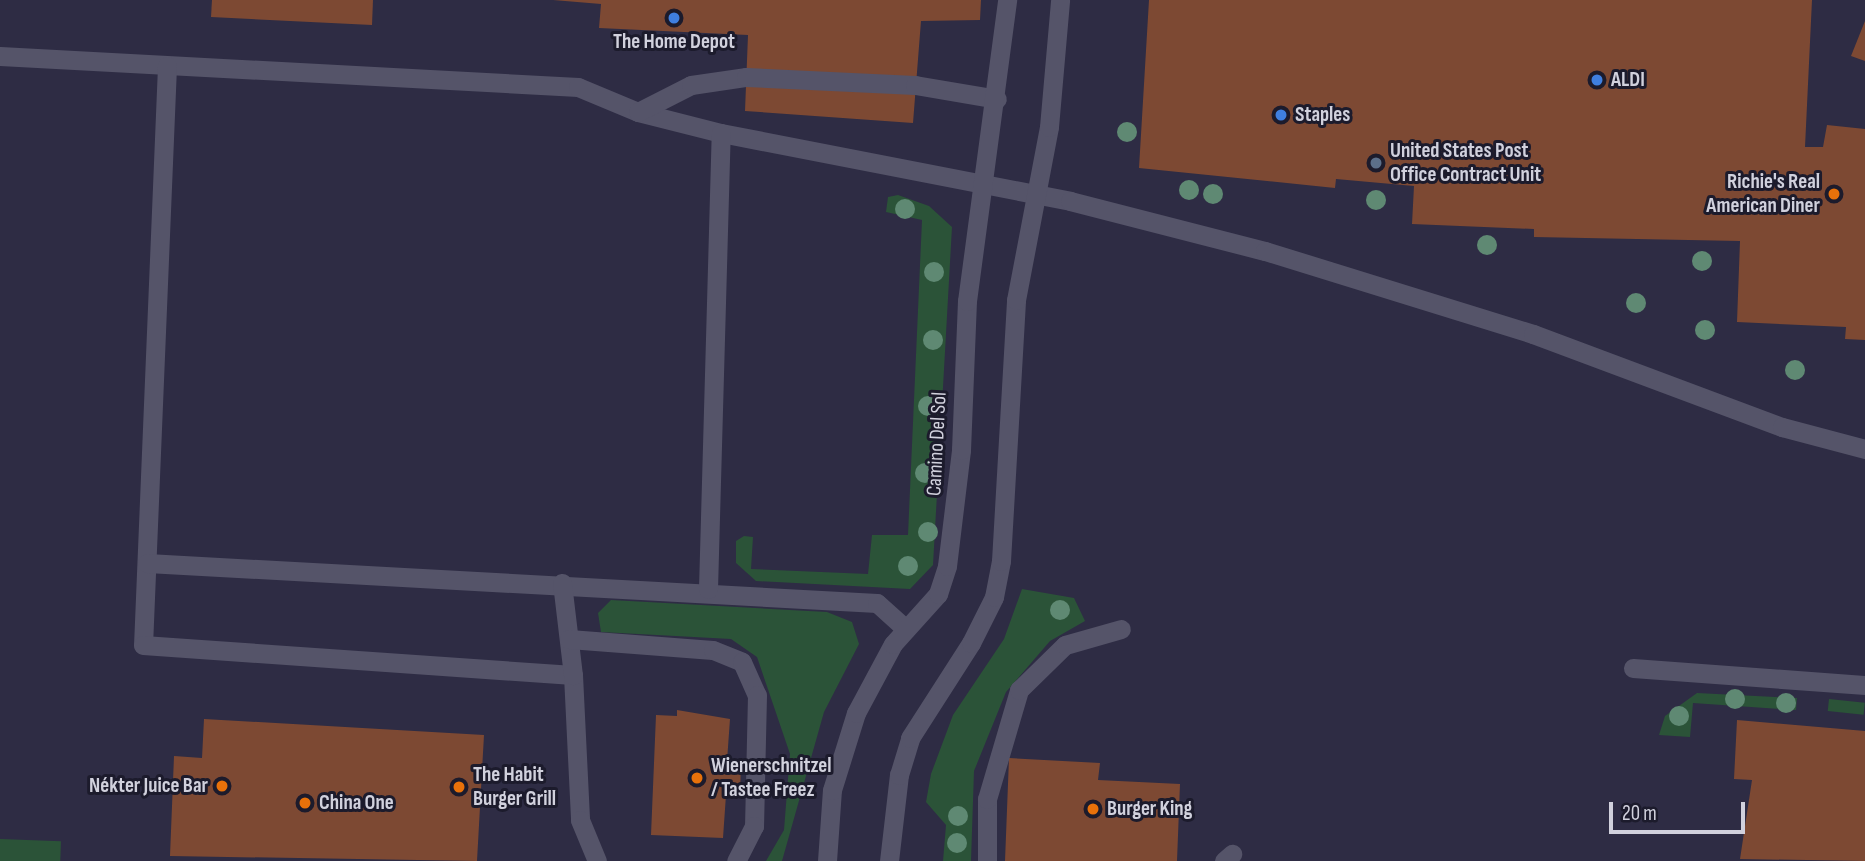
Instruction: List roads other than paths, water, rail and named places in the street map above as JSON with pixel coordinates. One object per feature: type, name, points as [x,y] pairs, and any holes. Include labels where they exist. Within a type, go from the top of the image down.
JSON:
[{"type":"street","name":"Camino Del Sol","points":[[827,861],[840,754],[856,713],[906,629],[938,594],[955,527],[967,301],[997,99],[1007,0]]},
{"type":"street","points":[[889,861],[893,809],[910,738],[971,643],[996,585],[1016,300],[1036,195],[1060,0]]},
{"type":"street","points":[[0,56],[578,87],[638,112],[721,133],[1036,195],[1413,295],[1782,427],[1865,449]]},
{"type":"street","points":[[167,66],[143,645],[573,675]]},
{"type":"street","points":[[638,112],[691,85],[746,77],[915,85],[997,99]]},
{"type":"street","points":[[708,590],[721,133]]},
{"type":"street","points":[[147,563],[708,590],[877,603],[906,629]]},
{"type":"street","points":[[562,583],[573,675],[580,820],[597,861]]},
{"type":"street","points":[[987,861],[987,799],[1019,690],[1065,645],[1121,629]]},
{"type":"street","points":[[569,639],[713,650],[742,662],[757,695],[754,826],[736,861]]},
{"type":"street","points":[[1633,668],[1865,685]]},
{"type":"place","name":"The Home Depot","points":[[674,18]]},
{"type":"place","name":"ALDI","points":[[1597,80]]},
{"type":"place","name":"Staples","points":[[1281,115]]},
{"type":"place","name":"United States Post Office Contract Unit","points":[[1376,163]]},
{"type":"place","name":"Richie's Real American Diner","points":[[1834,194]]},
{"type":"place","name":"Wienerschnitzel / Tastee Freez","points":[[697,778]]},
{"type":"place","name":"Nékter Juice Bar","points":[[222,786]]},
{"type":"place","name":"The Habit Burger Grill","points":[[459,787]]},
{"type":"place","name":"China One","points":[[305,803]]},
{"type":"place","name":"Burger King","points":[[1093,809]]}]
